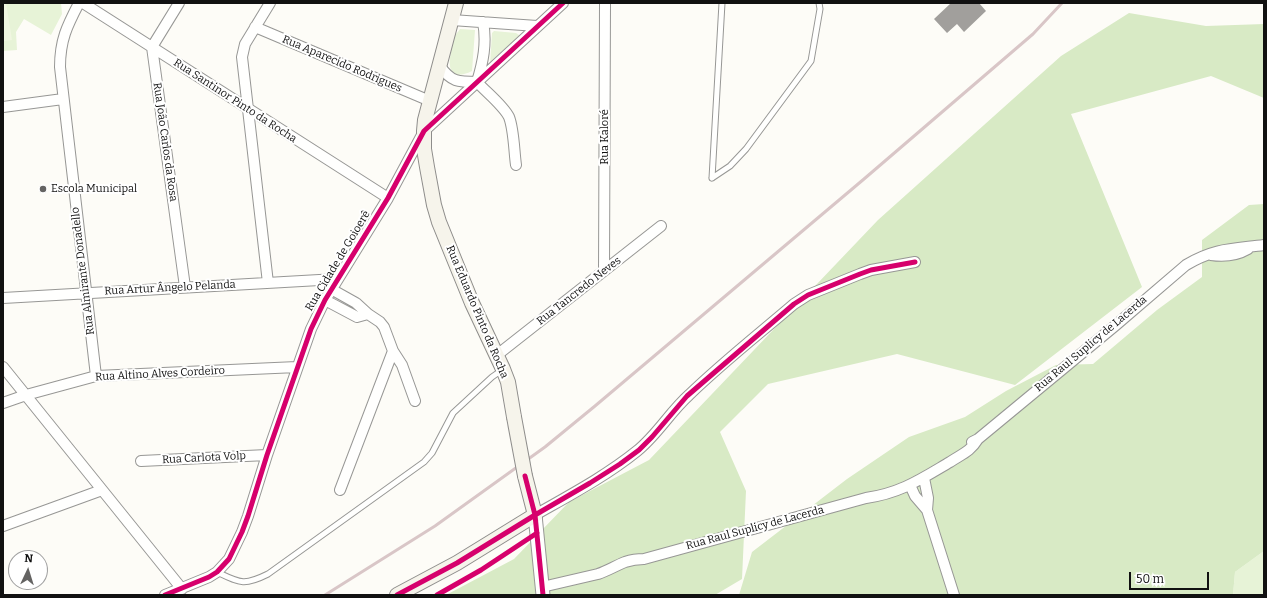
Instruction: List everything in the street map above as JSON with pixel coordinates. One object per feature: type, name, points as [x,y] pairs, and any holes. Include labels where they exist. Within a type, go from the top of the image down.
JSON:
[{"type":"main road","name":"Rua Eduardo Pinto da Rocha","points":[[456,3],[430,100],[424,131],[426,167],[432,199],[439,222],[472,303],[508,382],[524,476],[535,515]]},
{"type":"main road","points":[[397,595],[457,563],[535,515]]},
{"type":"street","name":"Rua Almirante Donadello","points":[[79,3],[67,25],[62,39],[60,67],[96,376]]},
{"type":"street","name":"Rua Santinor Pinto da Rocha","points":[[83,3],[388,198]]},
{"type":"street","points":[[152,47],[179,3]]},
{"type":"street","points":[[268,283],[242,57],[245,44],[270,3]]},
{"type":"street","name":"Rua Cidade de Goioerê","points":[[165,595],[199,582],[217,572],[229,559],[242,532],[311,329],[331,289],[388,198],[424,131],[563,3]]},
{"type":"street","name":"Rua Kaloré","points":[[604,271],[605,3]]},
{"type":"street","points":[[452,20],[537,26]]},
{"type":"street","points":[[477,82],[484,51],[485,39],[483,22]]},
{"type":"street","name":"Rua Aparecido Rodrigues","points":[[255,27],[430,100]]},
{"type":"street","name":"Rua João Carlos da Rosa","points":[[152,47],[185,287]]},
{"type":"street","points":[[440,66],[446,75],[453,80],[462,82],[477,82],[504,110],[511,126],[516,165]]},
{"type":"street","points":[[3,107],[63,99]]},
{"type":"street","name":"Rua Tancredo Neves","points":[[497,355],[662,226]]},
{"type":"street","name":"Rua Raul Suplicy de Lacerda","points":[[542,591],[575,579],[594,569],[634,565],[644,559],[866,498],[882,489],[899,489],[910,485],[951,461],[964,448],[978,439],[1134,310],[1177,271],[1196,258],[1207,254],[1228,256],[1236,254],[1251,246],[1264,245]]},
{"type":"street","points":[[542,591],[535,515],[590,483],[639,450],[687,396],[794,304],[808,295],[871,270],[915,262]]},
{"type":"street","name":"Rua Artur Ângelo Pelanda","points":[[3,298],[337,279]]},
{"type":"street","points":[[331,289],[356,302],[384,327],[392,351],[402,365],[416,401]]},
{"type":"street","points":[[325,300],[357,317],[368,314]]},
{"type":"street","points":[[340,490],[392,351]]},
{"type":"street","points":[[3,367],[182,589]]},
{"type":"street","name":"Rua Altino Alves Cordeiro","points":[[3,403],[26,395],[96,376],[297,367]]},
{"type":"street","name":"Rua Carlota Volp","points":[[141,461],[267,455]]},
{"type":"street","points":[[924,478],[928,498],[927,510],[954,595]]},
{"type":"street","points":[[910,485],[915,496],[927,510]]},
{"type":"street","points":[[3,526],[102,490]]},
{"type":"lane","points":[[722,3],[712,178],[730,166],[746,149],[811,61],[820,9],[819,3]]},
{"type":"lane","points":[[217,572],[244,583],[255,581],[268,574],[424,462],[432,453],[453,412],[503,369]]},
{"type":"green space","points":[[3,3],[61,3],[62,14],[51,35],[24,19],[16,32],[17,50],[3,51]]},
{"type":"green space","points":[[3,3],[6,3],[12,40],[3,41]]},
{"type":"green space","points":[[1129,13],[1206,26],[1264,24],[1264,98],[1211,76],[1071,114],[1142,287],[1015,385],[897,354],[768,384],[720,432],[746,491],[742,579],[715,595],[446,595],[514,559],[569,502],[649,460],[878,220],[1061,56]]},
{"type":"green space","points":[[460,29],[475,30],[472,71],[460,75],[452,72],[450,58],[452,42]]},
{"type":"green space","points":[[494,31],[516,33],[520,37],[513,45],[509,45],[492,60],[490,64],[492,33]]},
{"type":"green space","points":[[1264,204],[1264,551],[1235,572],[1233,595],[739,595],[752,552],[847,479],[909,437],[965,417],[1006,391],[1056,365],[1093,364],[1157,310],[1202,277],[1202,240],[1249,205]]},
{"type":"green space","points":[[1264,551],[1264,595],[1233,595],[1235,572]]},
{"type":"building","points":[[951,3],[979,3],[986,11],[964,32],[957,24],[947,33],[934,19]]},
{"type":"railway","points":[[325,595],[435,526],[545,447],[864,179],[1033,34],[1062,3]]},
{"type":"cycle path","points":[[165,595],[209,577],[217,572],[229,559],[248,516],[267,455],[311,329],[325,300],[388,198],[424,131],[563,3]]},
{"type":"cycle path","points":[[397,595],[457,563],[620,464],[639,450],[652,437],[687,396],[794,304],[808,295],[871,270],[915,262]]},
{"type":"cycle path","points":[[525,476],[535,515],[543,595]]},
{"type":"cycle path","points":[[437,595],[481,570],[537,533]]},
{"type":"place","name":"Escola Municipal","points":[[43,189]]}]
